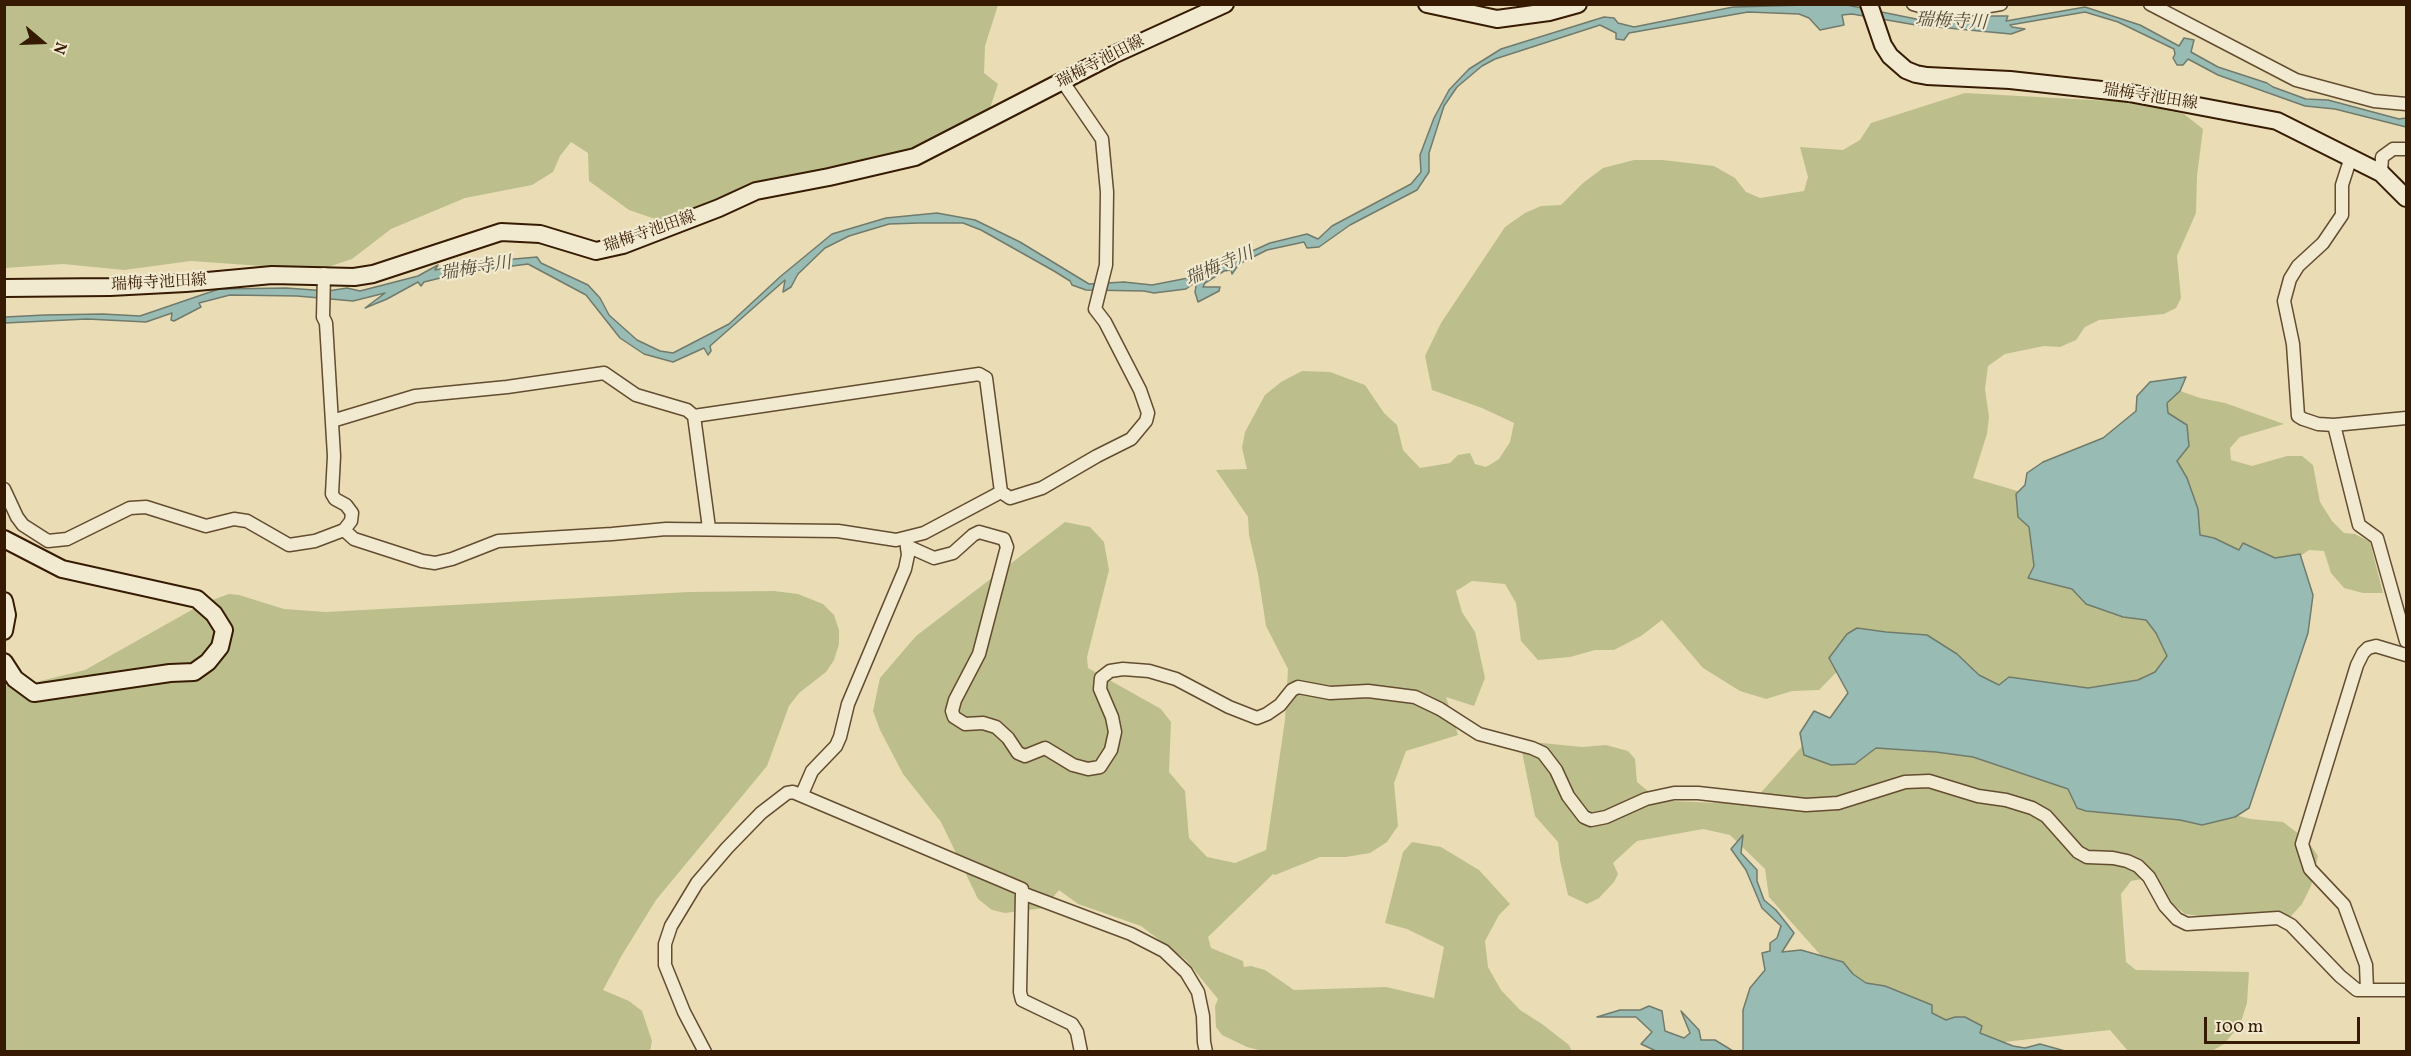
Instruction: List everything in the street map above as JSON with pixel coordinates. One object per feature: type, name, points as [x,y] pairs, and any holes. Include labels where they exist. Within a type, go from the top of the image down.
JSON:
[{"type":"main road","name":"瑞梅寺池田線","points":[[4,288],[110,287],[272,275],[324,274],[354,277],[373,274],[501,232],[540,234],[596,252],[623,245],[719,208],[756,191],[915,157],[1113,55],[1225,4]]},
{"type":"main road","points":[[1427,4],[1497,19],[1550,12],[1578,4]]},
{"type":"main road","name":"瑞梅寺池田線","points":[[1869,4],[1884,45],[1898,63],[1916,74],[2010,80],[2129,93],[2277,121],[2380,173],[2406,198]]},
{"type":"main road","points":[[4,539],[62,568],[197,599],[214,614],[224,630],[220,647],[208,662],[194,672],[34,693],[15,679],[4,662]]},
{"type":"main road","points":[[4,601],[8,615],[4,631]]},
{"type":"street","points":[[1913,4],[1930,9],[1966,10],[2001,4]]},
{"type":"street","points":[[2150,4],[2296,80],[2374,101],[2406,104]]},
{"type":"street","points":[[332,421],[415,396],[507,387],[604,373],[636,395],[687,411],[694,416],[979,374],[986,378],[1001,492],[1010,498],[1042,488],[1097,456],[1131,440],[1146,421],[1148,413],[1140,390],[1105,322],[1095,309],[1105,273],[1107,192],[1102,139],[1063,82]]},
{"type":"street","points":[[2380,173],[2382,157],[2393,149],[2406,149]]},
{"type":"street","points":[[2351,157],[2342,185],[2342,215],[2322,243],[2298,267],[2290,279],[2284,302],[2293,344],[2298,416],[2318,424],[2334,425],[2406,418]]},
{"type":"street","points":[[4,489],[23,525],[48,541],[67,539],[130,508],[146,507],[206,526],[234,519],[247,521],[289,545],[315,541],[344,530],[351,520],[352,513],[346,504],[335,499],[332,494],[334,456],[324,310],[324,274]]},
{"type":"street","points":[[694,416],[709,528]]},
{"type":"street","points":[[2334,425],[2359,525],[2377,538],[2406,641]]},
{"type":"street","points":[[906,542],[1001,492]]},
{"type":"street","points":[[344,530],[354,539],[435,563],[452,560],[498,541],[709,528],[838,531],[906,542],[934,558],[953,553],[979,532],[1004,539],[1007,547],[979,654],[955,700],[952,711],[954,717],[965,724],[983,723],[996,727],[1008,738],[1018,753],[1025,756],[1045,748],[1073,765],[1088,769],[1100,767],[1112,750],[1114,732],[1112,717],[1100,689],[1101,678],[1110,671],[1123,669],[1149,671],[1176,679],[1229,707],[1257,718],[1280,705],[1292,690],[1298,687],[1330,693],[1368,691],[1415,697],[1440,709],[1479,734],[1532,748],[1542,753],[1556,770],[1568,796],[1584,817],[1591,820],[1606,817],[1646,799],[1674,793],[1698,793],[1806,805],[1838,802],[1905,782],[1929,781],[1978,796],[2006,800],[2032,808],[2046,816],[2078,852],[2087,857],[2114,858],[2138,866],[2149,877],[2165,906],[2177,919],[2187,924],[2278,918],[2291,925],[2340,976],[2357,990],[2406,990]]},
{"type":"street","points":[[802,794],[812,771],[836,746],[840,737],[848,704],[905,569],[908,555],[906,542]]},
{"type":"street","points":[[2367,990],[2366,965],[2344,904],[2310,869],[2302,844],[2357,665],[2363,653],[2368,648],[2376,646],[2406,655]]},
{"type":"street","points":[[705,1052],[684,1012],[665,965],[665,944],[671,926],[697,883],[761,813],[787,793],[802,794],[1022,889],[1020,992],[1022,1000],[1072,1024],[1077,1032],[1081,1052]]},
{"type":"street","points":[[1022,893],[1131,934],[1164,951],[1186,972],[1198,992],[1206,1052]]},
{"type":"green space","points":[[4,5],[998,5],[985,46],[984,73],[998,84],[989,111],[908,169],[806,172],[664,222],[629,210],[589,181],[588,153],[571,142],[560,156],[553,172],[532,185],[465,198],[391,229],[352,259],[319,270],[191,261],[124,270],[63,264],[5,268]]},
{"type":"green space","points":[[1965,93],[2129,102],[2184,114],[2203,129],[2197,176],[2196,213],[2177,256],[2181,298],[2176,308],[2164,314],[2099,320],[2085,327],[2076,340],[2060,347],[2044,346],[2005,354],[1988,366],[1985,389],[1989,417],[1987,434],[1973,478],[2038,497],[2168,621],[2177,665],[2139,697],[2001,701],[1864,644],[1819,690],[1792,691],[1766,699],[1740,691],[1703,668],[1662,620],[1641,636],[1614,650],[1595,650],[1570,657],[1538,660],[1521,641],[1516,603],[1505,584],[1472,581],[1456,591],[1462,612],[1475,632],[1485,678],[1474,706],[1446,697],[1458,735],[1406,751],[1394,783],[1398,826],[1387,842],[1370,853],[1346,857],[1320,857],[1273,874],[1208,937],[1211,948],[1243,961],[1244,967],[1251,966],[1265,970],[1294,990],[1386,987],[1434,998],[1444,947],[1407,929],[1385,923],[1403,852],[1412,842],[1441,847],[1479,870],[1510,904],[1499,915],[1485,941],[1488,967],[1501,990],[1520,1010],[1569,1045],[1572,1051],[1263,1051],[1247,1047],[1222,1035],[1216,1027],[1215,1006],[1218,999],[1186,960],[1141,926],[1078,904],[1059,890],[1044,908],[1005,913],[992,910],[978,899],[941,822],[903,774],[880,730],[873,711],[880,678],[916,636],[1065,522],[1090,527],[1104,542],[1109,570],[1087,657],[1088,668],[1161,709],[1171,722],[1169,772],[1185,791],[1189,838],[1207,857],[1235,863],[1266,850],[1285,720],[1288,669],[1266,626],[1249,535],[1248,517],[1216,470],[1247,469],[1242,448],[1245,432],[1265,395],[1281,382],[1302,371],[1330,372],[1365,385],[1384,413],[1397,425],[1403,450],[1420,468],[1450,463],[1458,455],[1470,453],[1475,464],[1486,467],[1499,459],[1510,442],[1514,423],[1482,408],[1432,390],[1425,356],[1441,323],[1505,227],[1525,213],[1541,206],[1561,205],[1583,183],[1603,168],[1634,160],[1663,160],[1714,166],[1735,178],[1746,192],[1760,198],[1804,191],[1808,177],[1800,147],[1843,150],[1860,140],[1871,123]]},
{"type":"green space","points":[[2175,389],[2200,398],[2225,403],[2284,424],[2240,437],[2230,448],[2231,460],[2252,466],[2287,456],[2302,456],[2313,465],[2320,502],[2332,521],[2344,533],[2355,534],[2370,542],[2383,593],[2363,593],[2344,588],[2331,573],[2324,551],[2309,550],[2292,562],[2216,550],[2190,530],[2162,409]]},
{"type":"green space","points":[[774,591],[798,594],[823,604],[834,615],[839,630],[839,644],[834,660],[826,672],[799,693],[789,706],[767,766],[656,900],[603,990],[629,1001],[642,1011],[652,1041],[650,1051],[5,1051],[4,686],[24,685],[85,670],[204,603],[229,594],[284,609],[326,612],[688,592]]},
{"type":"green space","points":[[1812,735],[1952,745],[2251,819],[2283,822],[2307,840],[2318,856],[2311,886],[2302,904],[2291,916],[2260,924],[2185,914],[2142,879],[2131,881],[2121,894],[2126,962],[2136,970],[2249,972],[2247,1003],[2240,1025],[2224,1044],[2212,1051],[2128,1051],[2110,1030],[1969,1046],[1832,968],[1769,897],[1765,869],[1730,835],[1703,829],[1637,841],[1613,863],[1618,874],[1614,882],[1599,898],[1587,904],[1568,895],[1558,842],[1535,816],[1522,752],[1532,742],[1582,747],[1606,745],[1628,751],[1635,759],[1637,782],[1648,791],[1672,801],[1719,803],[1758,796]]},
{"type":"water","name":"瑞梅寺川","points":[[1842,4],[1926,21],[1974,22],[1983,16],[2008,16],[2006,21],[2085,7],[2140,25],[2179,46],[2184,38],[2194,40],[2191,52],[2218,67],[2306,99],[2328,100],[2399,119],[2406,118],[2406,127],[2335,109],[2305,106],[2218,75],[2188,59],[2183,65],[2177,65],[2173,58],[2174,49],[2118,22],[2085,12],[2010,25],[2025,29],[2011,34],[1916,25],[1852,14],[1842,15],[1844,25],[1820,30],[1809,18],[1799,14],[1748,12],[1629,33],[1624,40],[1616,39],[1616,33],[1600,25],[1495,59],[1482,66],[1457,87],[1444,106],[1429,153],[1429,172],[1417,190],[1350,225],[1319,247],[1307,248],[1304,242],[1267,250],[1239,264],[1232,274],[1231,270],[1224,271],[1205,283],[1203,287],[1220,287],[1219,291],[1198,302],[1196,286],[1193,284],[1186,289],[1154,293],[1086,290],[1072,285],[1070,281],[1054,271],[981,230],[963,223],[919,223],[889,224],[849,236],[825,248],[798,274],[791,287],[783,292],[785,280],[710,346],[711,351],[708,355],[704,348],[673,362],[644,354],[620,338],[586,295],[528,264],[465,272],[424,282],[421,286],[418,282],[365,308],[385,293],[353,301],[297,296],[230,295],[199,303],[201,307],[174,321],[171,320],[172,313],[146,322],[87,319],[5,323],[5,317],[103,314],[140,316],[219,289],[286,288],[328,291],[347,288],[360,291],[418,276],[438,265],[435,270],[469,263],[537,257],[541,263],[588,285],[600,298],[609,315],[637,340],[660,351],[673,353],[729,324],[781,276],[832,234],[886,218],[937,213],[975,220],[1020,242],[1089,284],[1124,282],[1152,285],[1188,278],[1192,272],[1206,272],[1270,243],[1307,234],[1318,239],[1332,226],[1411,184],[1421,172],[1420,155],[1434,118],[1449,90],[1469,69],[1501,49],[1604,17],[1614,18],[1618,23],[1634,27],[1733,7]]},
{"type":"water","points":[[2186,377],[2180,391],[2167,403],[2168,413],[2187,425],[2189,446],[2177,461],[2187,478],[2198,509],[2200,535],[2214,538],[2239,550],[2243,543],[2275,558],[2300,554],[2313,595],[2308,633],[2249,808],[2235,817],[2202,825],[2180,820],[2086,811],[2077,808],[2068,789],[1973,757],[1876,748],[1855,764],[1831,765],[1804,755],[1800,733],[1814,711],[1830,718],[1848,693],[1829,658],[1847,634],[1857,628],[1927,635],[1957,654],[1979,675],[1999,685],[2009,677],[2088,688],[2138,680],[2155,672],[2167,656],[2156,633],[2146,620],[2123,617],[2086,604],[2072,589],[2028,578],[2034,566],[2029,527],[2018,517],[2016,494],[2025,485],[2027,473],[2043,462],[2103,438],[2136,411],[2137,396],[2150,382]]},
{"type":"water","points":[[1743,835],[1741,853],[1757,870],[1757,881],[1764,900],[1776,910],[1794,933],[1782,952],[1801,950],[1843,962],[1853,974],[1866,983],[1885,986],[1932,1005],[1932,1013],[1946,1020],[1965,1017],[1982,1026],[1980,1033],[2013,1046],[2025,1048],[2040,1044],[2065,1051],[1743,1051],[1743,1010],[1750,988],[1765,970],[1762,953],[1770,951],[1770,943],[1777,938],[1781,926],[1762,908],[1746,870],[1731,849]]},
{"type":"water","points":[[1649,1006],[1662,1011],[1665,1031],[1684,1038],[1690,1033],[1681,1011],[1699,1030],[1701,1040],[1715,1040],[1733,1051],[1656,1051],[1641,1044],[1652,1032],[1636,1017],[1597,1017],[1620,1010],[1640,1010]]}]
